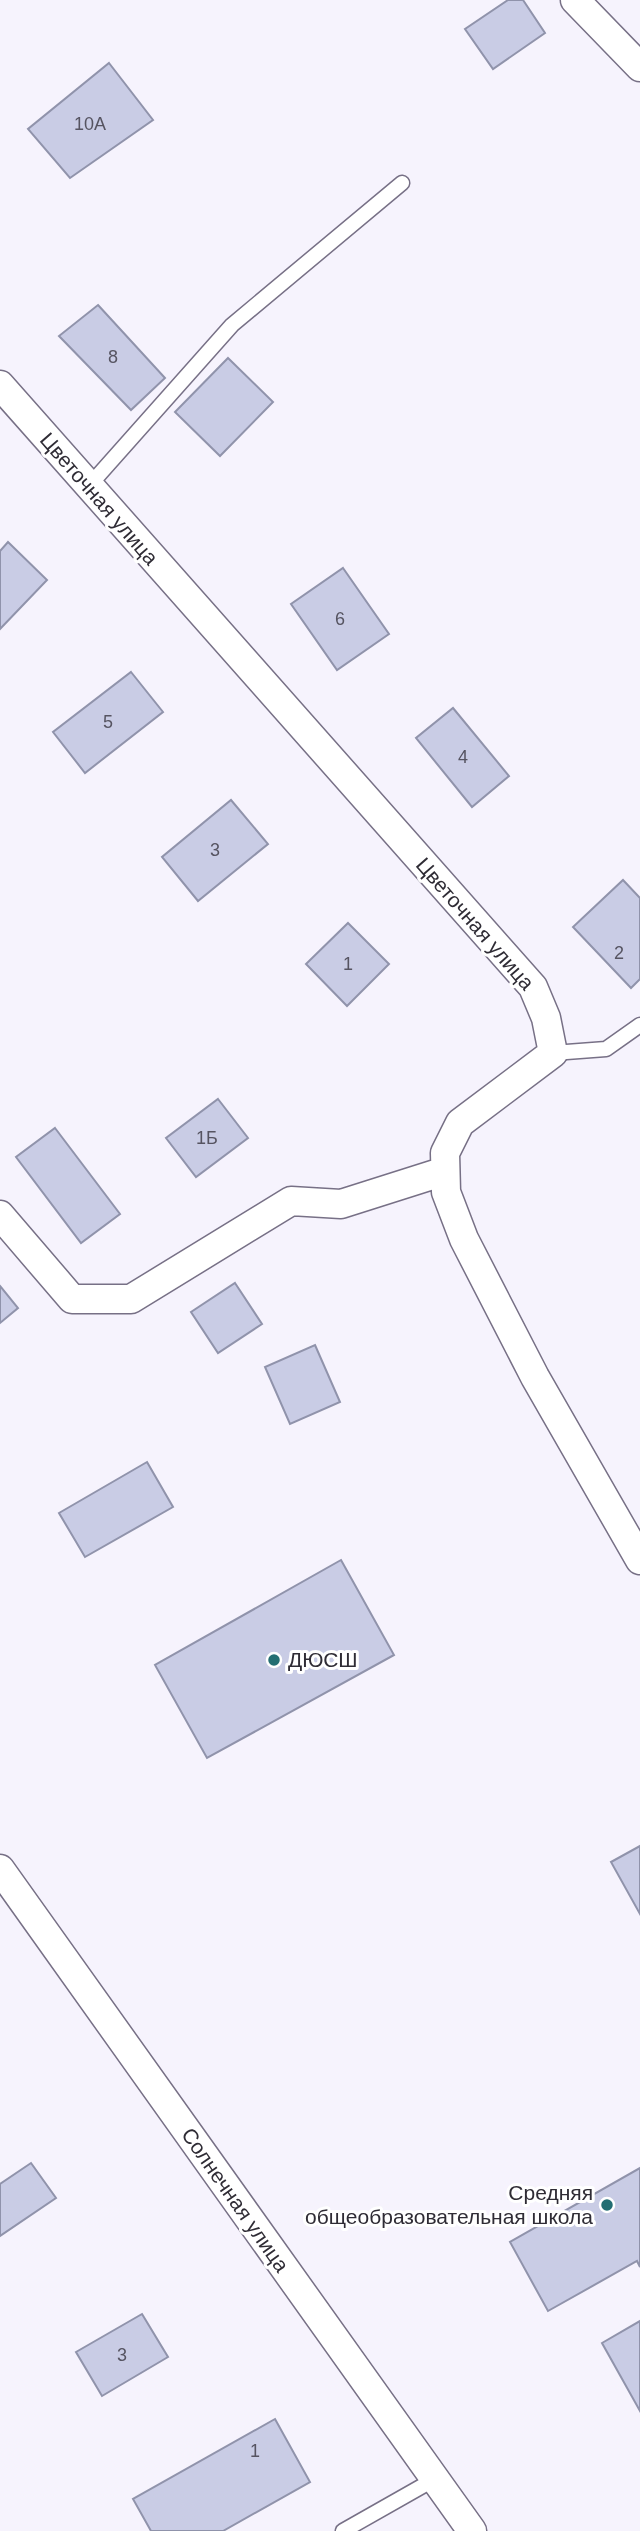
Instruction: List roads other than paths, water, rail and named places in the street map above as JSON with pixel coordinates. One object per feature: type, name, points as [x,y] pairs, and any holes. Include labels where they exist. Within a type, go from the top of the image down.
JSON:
[{"type":"street","points":[[575,0],[640,67]]},
{"type":"street","name":"Цветочная улица","points":[[0,385],[533,987],[546,1018],[553,1053]]},
{"type":"street","points":[[553,1053],[460,1123],[445,1153],[446,1192],[464,1239],[535,1377],[640,1560]]},
{"type":"street","points":[[0,1215],[72,1299],[131,1298],[291,1201],[341,1204],[445,1171]]},
{"type":"street","name":"Солнечная улица","points":[[0,1869],[471,2531]]},
{"type":"lane","points":[[88,487],[232,325],[402,183]]},
{"type":"lane","points":[[553,1053],[606,1049],[640,1025]]},
{"type":"lane","points":[[343,2531],[433,2480]]},
{"type":"place","name":"ДЮСШ","points":[[274,1660]]},
{"type":"place","name":"Средняя общеобразовательная школа","points":[[607,2205]]}]
